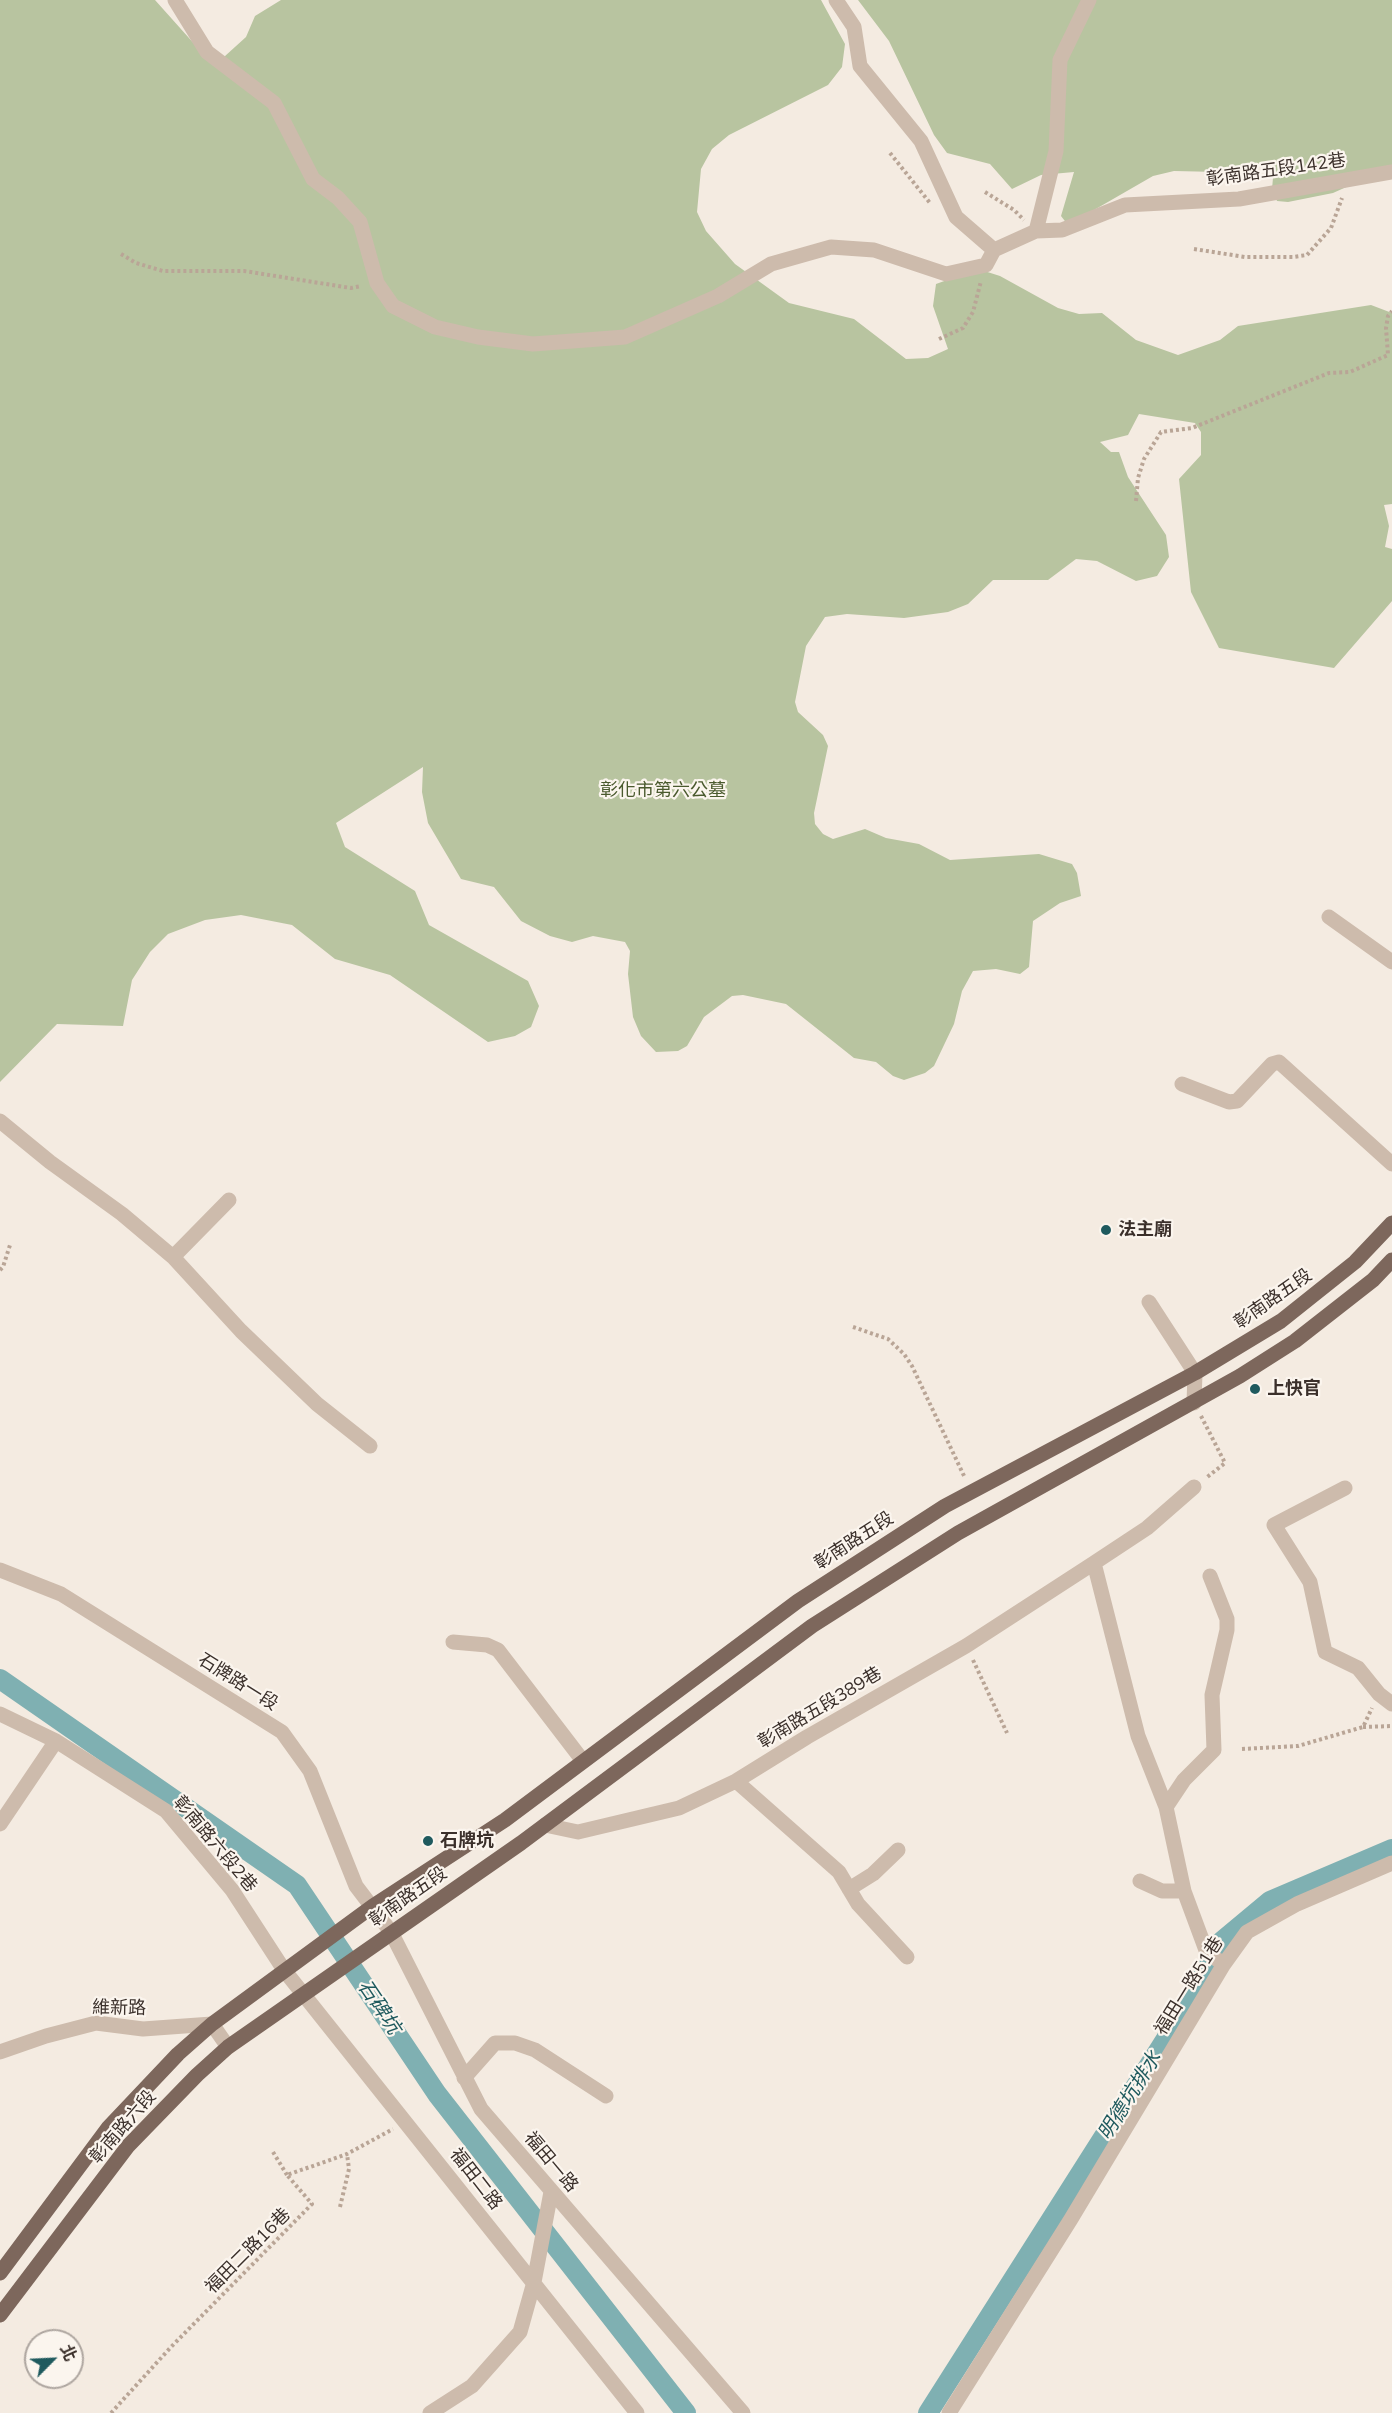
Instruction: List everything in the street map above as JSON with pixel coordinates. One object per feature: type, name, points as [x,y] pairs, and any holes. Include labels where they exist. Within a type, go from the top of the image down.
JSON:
[{"type":"main road","name":"彰南路五段","points":[[284,1970],[373,1906],[505,1820],[798,1601],[935,1512],[1196,1373],[1281,1321],[1355,1262],[1392,1223]]},
{"type":"main road","name":"彰南路五段","points":[[303,1993],[546,1825],[822,1620],[958,1533],[1194,1403],[1294,1341],[1373,1280],[1392,1260]]},
{"type":"main road","name":"彰南路六段","points":[[0,2273],[108,2128],[178,2054],[212,2024],[284,1970]]},
{"type":"main road","name":"彰南路六段","points":[[0,2315],[128,2146],[197,2075],[228,2047],[303,1993]]},
{"type":"street","points":[[175,0],[207,52],[274,103],[313,179],[338,198],[360,222],[377,283],[393,306],[435,327],[478,337],[533,344],[625,338],[718,296],[771,264],[831,248],[874,250],[946,274],[986,265],[994,250],[956,217],[921,141],[860,66],[854,27],[836,0]]},
{"type":"street","points":[[1036,231],[1056,151],[1060,60],[1089,0]]},
{"type":"street","name":"彰南路五段142巷","points":[[994,250],[1036,231],[1062,230],[1125,205],[1239,199],[1392,172]]},
{"type":"street","points":[[1329,917],[1392,962]]},
{"type":"street","points":[[1182,1084],[1230,1102],[1237,1101],[1272,1064],[1279,1062],[1392,1164]]},
{"type":"street","points":[[0,1121],[50,1162],[122,1214],[173,1257],[241,1332],[316,1404],[370,1446]]},
{"type":"street","points":[[173,1257],[230,1200]]},
{"type":"street","points":[[1149,1302],[1196,1373],[1194,1403]]},
{"type":"street","name":"彰南路五段389巷","points":[[546,1825],[578,1832],[679,1808],[736,1781],[807,1737],[966,1646],[1147,1528],[1194,1487]]},
{"type":"street","points":[[1345,1488],[1274,1525],[1310,1582],[1325,1652],[1358,1668],[1379,1694],[1392,1704]]},
{"type":"street","points":[[1094,1563],[1138,1736],[1166,1807],[1184,1891],[1217,1959]]},
{"type":"street","name":"石牌路一段","points":[[0,1570],[61,1594],[282,1732],[310,1771],[356,1886],[373,1906]]},
{"type":"street","points":[[1166,1807],[1184,1780],[1214,1750],[1212,1695],[1227,1630],[1227,1619],[1210,1576]]},
{"type":"street","points":[[453,1642],[487,1645],[498,1650],[583,1761]]},
{"type":"street","name":"彰南路六段2巷","points":[[0,1714],[56,1742],[166,1811],[232,1890],[284,1970]]},
{"type":"street","points":[[0,1824],[56,1742]]},
{"type":"street","points":[[736,1781],[839,1872],[858,1904],[907,1957]]},
{"type":"street","points":[[849,1889],[873,1874],[898,1850]]},
{"type":"street","name":"福田一路51巷","points":[[949,2413],[1071,2219],[1217,1959],[1247,1932],[1297,1904],[1392,1863]]},
{"type":"street","points":[[1140,1881],[1162,1891],[1184,1891]]},
{"type":"street","name":"福田一路","points":[[373,1906],[391,1932],[481,2109],[550,2192],[743,2413]]},
{"type":"street","name":"福田二路","points":[[284,1970],[534,2282],[631,2411]]},
{"type":"street","name":"維新路","points":[[0,2052],[46,2036],[96,2023],[143,2029],[212,2024]]},
{"type":"street","points":[[212,2024],[228,2047]]},
{"type":"street","points":[[464,2078],[495,2043],[515,2043],[535,2050],[606,2096]]},
{"type":"street","points":[[430,2413],[472,2386],[520,2332],[534,2282],[550,2192]]},
{"type":"path","points":[[890,153],[925,198],[944,214],[956,217]]},
{"type":"path","points":[[1194,249],[1245,257],[1307,255],[1331,228],[1350,179]]},
{"type":"path","points":[[985,192],[1014,210],[1036,231]]},
{"type":"path","points":[[121,254],[136,263],[163,271],[244,271],[351,288],[377,283]]},
{"type":"path","points":[[939,339],[963,328],[973,312],[986,265]]},
{"type":"path","points":[[1136,501],[1138,478],[1144,459],[1161,432],[1192,428],[1329,373],[1350,372],[1388,355],[1386,328],[1388,316],[1392,311]]},
{"type":"path","points":[[0,1270],[10,1245]]},
{"type":"path","points":[[853,1327],[888,1340],[904,1354],[912,1366],[971,1492]]},
{"type":"path","points":[[1194,1403],[1225,1462],[1194,1487]]},
{"type":"path","points":[[966,1646],[1007,1733]]},
{"type":"path","points":[[1363,1727],[1379,1694]]},
{"type":"path","points":[[1242,1749],[1298,1746],[1363,1727],[1392,1726]]},
{"type":"path","points":[[273,2151],[287,2175],[347,2154],[407,2122]]},
{"type":"path","points":[[340,2207],[349,2169],[347,2154]]},
{"type":"path","name":"福田二路16巷","points":[[111,2413],[171,2347],[312,2204],[287,2175]]},
{"type":"green space","name":"彰化市第六公墓","points":[[0,0],[155,0],[214,66],[246,37],[255,16],[281,0],[821,0],[845,44],[842,67],[828,85],[729,135],[712,149],[701,169],[697,212],[706,231],[735,264],[789,303],[854,319],[906,359],[928,358],[948,349],[933,306],[936,284],[978,269],[1000,276],[1058,308],[1079,314],[1102,313],[1136,340],[1178,355],[1220,340],[1238,326],[1371,305],[1392,313],[1392,504],[1384,505],[1389,526],[1385,547],[1392,549],[1392,601],[1334,668],[1219,648],[1191,592],[1179,479],[1201,455],[1201,432],[1195,423],[1139,414],[1128,435],[1100,442],[1111,452],[1119,452],[1128,477],[1166,535],[1169,557],[1157,576],[1136,581],[1097,561],[1076,559],[1048,580],[993,580],[968,604],[948,612],[904,618],[847,614],[825,617],[806,646],[795,702],[798,712],[823,735],[828,746],[814,813],[815,824],[823,834],[833,839],[865,829],[886,838],[919,844],[950,860],[1039,854],[1072,864],[1077,873],[1081,896],[1060,903],[1033,921],[1029,967],[1020,974],[996,969],[973,971],[962,991],[954,1024],[934,1066],[925,1073],[904,1080],[893,1076],[876,1062],[854,1058],[786,1004],[743,995],[732,996],[704,1017],[687,1046],[678,1051],[656,1052],[641,1036],[633,1017],[628,974],[630,951],[625,942],[593,936],[572,942],[550,936],[521,921],[494,887],[461,879],[428,823],[422,792],[423,767],[336,823],[345,847],[415,891],[429,925],[528,981],[539,1006],[531,1027],[515,1036],[488,1042],[390,975],[335,959],[292,925],[241,915],[205,920],[168,934],[150,952],[132,980],[123,1026],[57,1024],[0,1082]]},
{"type":"green space","points":[[858,0],[1392,0],[1392,175],[1373,175],[1333,193],[1288,202],[1277,201],[1272,189],[1274,167],[1252,164],[1219,172],[1174,171],[1153,176],[1068,225],[1061,216],[1074,172],[1041,175],[1012,189],[990,164],[947,153],[934,135],[889,41]]},
{"type":"waterway","name":"石碑坑","points":[[0,1679],[297,1885],[437,2094],[686,2413]]},
{"type":"waterway","name":"明德坑排水","points":[[928,2413],[1174,2026],[1222,1941],[1270,1901],[1392,1849]]},
{"type":"place","name":"法主廟","points":[[1106,1230]]},
{"type":"place","name":"上快官","points":[[1255,1389]]},
{"type":"place","name":"石牌坑","points":[[428,1841]]}]
